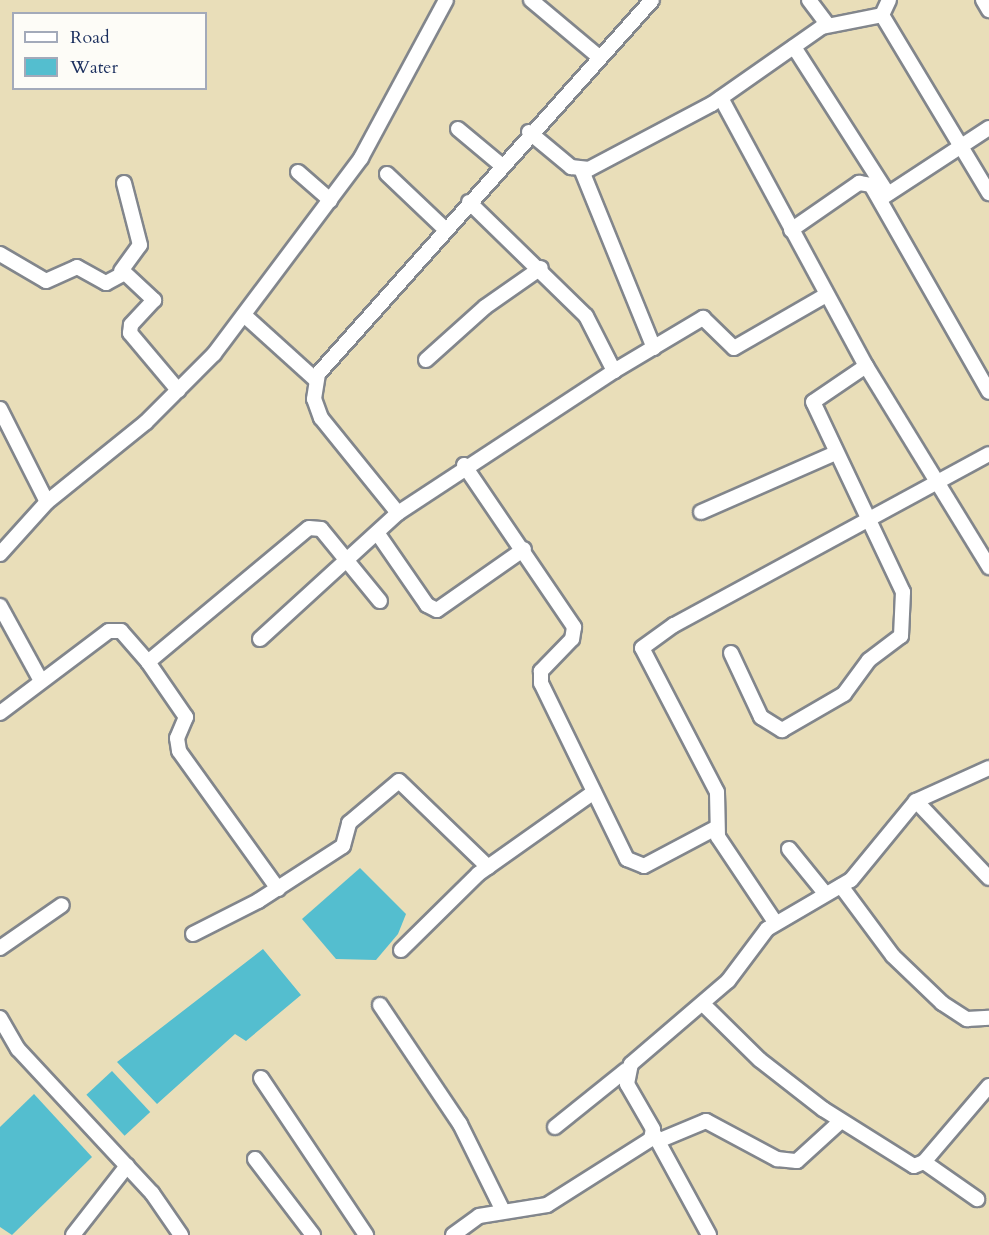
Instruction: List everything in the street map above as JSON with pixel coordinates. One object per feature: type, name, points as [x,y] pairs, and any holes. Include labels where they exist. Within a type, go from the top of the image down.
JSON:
[{"type":"street","points":[[0,554],[47,502],[178,390],[244,315],[361,158],[446,0]]},
{"type":"street","points":[[531,0],[598,57]]},
{"type":"street","points":[[316,380],[529,132],[652,0]]},
{"type":"street","points":[[809,0],[828,25]]},
{"type":"street","points":[[882,15],[889,0]]},
{"type":"street","points":[[983,0],[989,10]]},
{"type":"street","points":[[582,171],[721,98],[828,25],[882,15]]},
{"type":"street","points":[[882,15],[962,144],[989,193]]},
{"type":"street","points":[[794,47],[884,196],[989,392]]},
{"type":"street","points":[[721,98],[866,366],[989,567]]},
{"type":"street","points":[[884,196],[989,128]]},
{"type":"street","points":[[458,129],[501,165]]},
{"type":"street","points":[[529,132],[582,171],[654,348]]},
{"type":"street","points":[[298,172],[330,200]]},
{"type":"street","points":[[387,174],[445,229]]},
{"type":"street","points":[[0,254],[45,281],[77,267],[106,283],[122,272],[140,245],[124,183]]},
{"type":"street","points":[[791,230],[859,183],[871,185],[884,196]]},
{"type":"street","points":[[469,202],[541,268],[592,324],[614,371]]},
{"type":"street","points":[[426,360],[485,307],[541,268]]},
{"type":"street","points":[[122,272],[154,300],[131,325],[130,333],[178,390]]},
{"type":"street","points":[[260,639],[350,562],[398,513],[464,465],[614,371],[707,318],[734,348],[826,295]]},
{"type":"street","points":[[244,315],[316,380],[321,417],[398,513]]},
{"type":"street","points":[[730,653],[761,717],[771,727],[782,730],[850,689],[869,660],[902,631],[903,592],[833,454],[813,399],[866,366]]},
{"type":"street","points":[[0,409],[47,502]]},
{"type":"street","points":[[775,922],[714,829],[717,792],[642,648],[674,625],[868,522],[989,453]]},
{"type":"street","points":[[701,512],[833,454]]},
{"type":"street","points":[[464,465],[524,549],[574,627],[572,639],[540,676],[594,792],[634,865],[644,866],[714,829]]},
{"type":"street","points":[[148,662],[309,528],[321,530],[350,562],[380,601]]},
{"type":"street","points":[[378,534],[427,605],[437,610],[524,549]]},
{"type":"street","points":[[0,606],[41,681]]},
{"type":"street","points":[[0,713],[41,681],[116,630],[148,662],[186,717],[177,738],[179,751],[278,889]]},
{"type":"street","points":[[555,1127],[704,1005],[775,922],[824,892],[841,886],[916,801],[989,768]]},
{"type":"street","points":[[193,934],[278,889],[346,843],[349,824],[399,781],[488,867]]},
{"type":"street","points":[[401,950],[488,867],[594,792]]},
{"type":"street","points":[[916,801],[989,878]]},
{"type":"street","points":[[789,849],[824,892]]},
{"type":"street","points":[[841,886],[913,977],[955,1013],[989,1018]]},
{"type":"street","points":[[1,943],[62,905]]},
{"type":"street","points":[[380,1005],[455,1116],[503,1211]]},
{"type":"street","points":[[704,1005],[760,1060],[841,1121],[909,1165],[924,1162],[984,1100],[989,1086]]},
{"type":"street","points":[[0,1018],[18,1049],[127,1166],[181,1235]]},
{"type":"street","points":[[626,1070],[632,1095],[709,1235]]},
{"type":"street","points":[[261,1078],[366,1235]]},
{"type":"street","points":[[453,1235],[479,1216],[503,1211],[531,1210],[554,1202],[656,1138],[706,1121],[777,1159],[797,1161],[841,1121]]},
{"type":"street","points":[[255,1159],[313,1235]]},
{"type":"street","points":[[924,1162],[977,1199]]},
{"type":"street","points":[[73,1235],[127,1166]]},
{"type":"water","points":[[360,868],[406,914],[398,934],[376,960],[336,959],[302,919]]},
{"type":"water","points":[[263,949],[301,995],[246,1041],[235,1034],[157,1104],[117,1062]]},
{"type":"water","points":[[112,1071],[150,1112],[125,1136],[86,1095]]},
{"type":"water","points":[[34,1094],[92,1157],[12,1235],[0,1227],[0,1127]]}]
